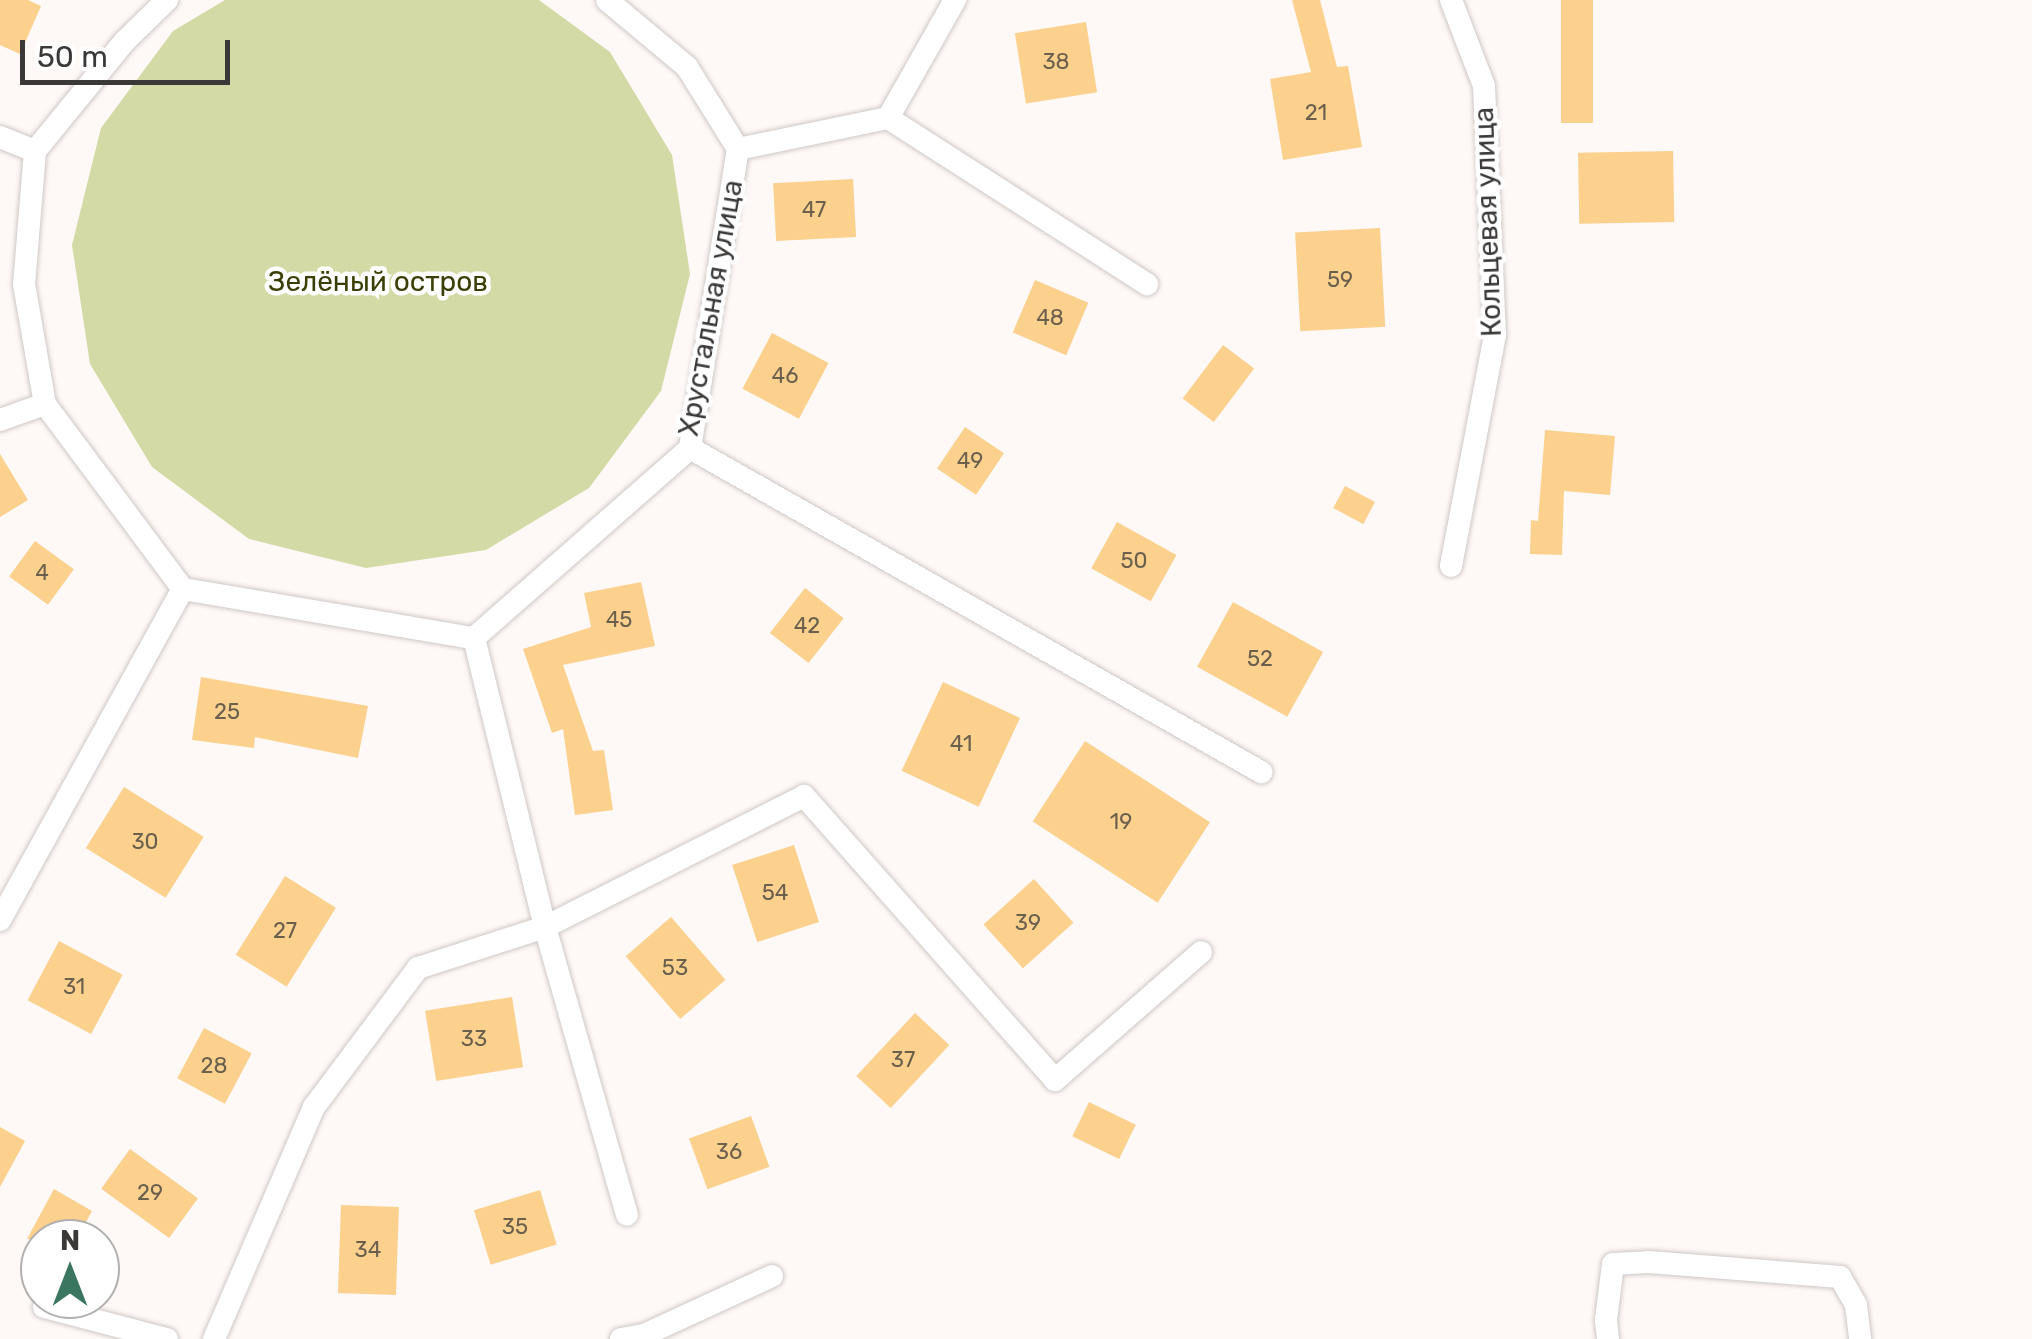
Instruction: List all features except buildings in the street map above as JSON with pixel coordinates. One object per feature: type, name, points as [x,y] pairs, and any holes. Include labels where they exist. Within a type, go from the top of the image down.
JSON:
[{"type":"street","points":[[167,0],[124,42],[35,151],[24,284],[44,404],[183,589],[474,638],[545,927],[627,1215]]},
{"type":"street","name":"Хрустальная улица","points":[[474,638],[690,448],[738,149],[687,67],[608,0]]},
{"type":"street","points":[[888,118],[956,0]]},
{"type":"street","name":"Кольцевая улица","points":[[1451,0],[1484,86],[1495,336],[1452,566]]},
{"type":"street","points":[[738,149],[888,118],[1147,284]]},
{"type":"street","points":[[0,137],[35,151]]},
{"type":"street","points":[[0,420],[44,404]]},
{"type":"street","points":[[690,448],[1261,772]]},
{"type":"street","points":[[2,913],[183,589]]},
{"type":"street","points":[[214,1339],[314,1107],[418,968],[545,927],[804,796],[1055,1080],[1201,952]]},
{"type":"street","points":[[1608,1339],[1606,1320],[1613,1264],[1649,1262],[1840,1277],[1856,1304],[1860,1339]]},
{"type":"street","points":[[621,1339],[644,1337],[772,1276]]},
{"type":"street","points":[[88,1319],[167,1339]]},
{"type":"green space","name":"Зелёный остров","points":[[225,0],[539,0],[610,52],[672,155],[690,274],[661,391],[589,488],[486,550],[366,568],[249,539],[152,467],[90,364],[72,245],[101,128],[173,31]]}]
